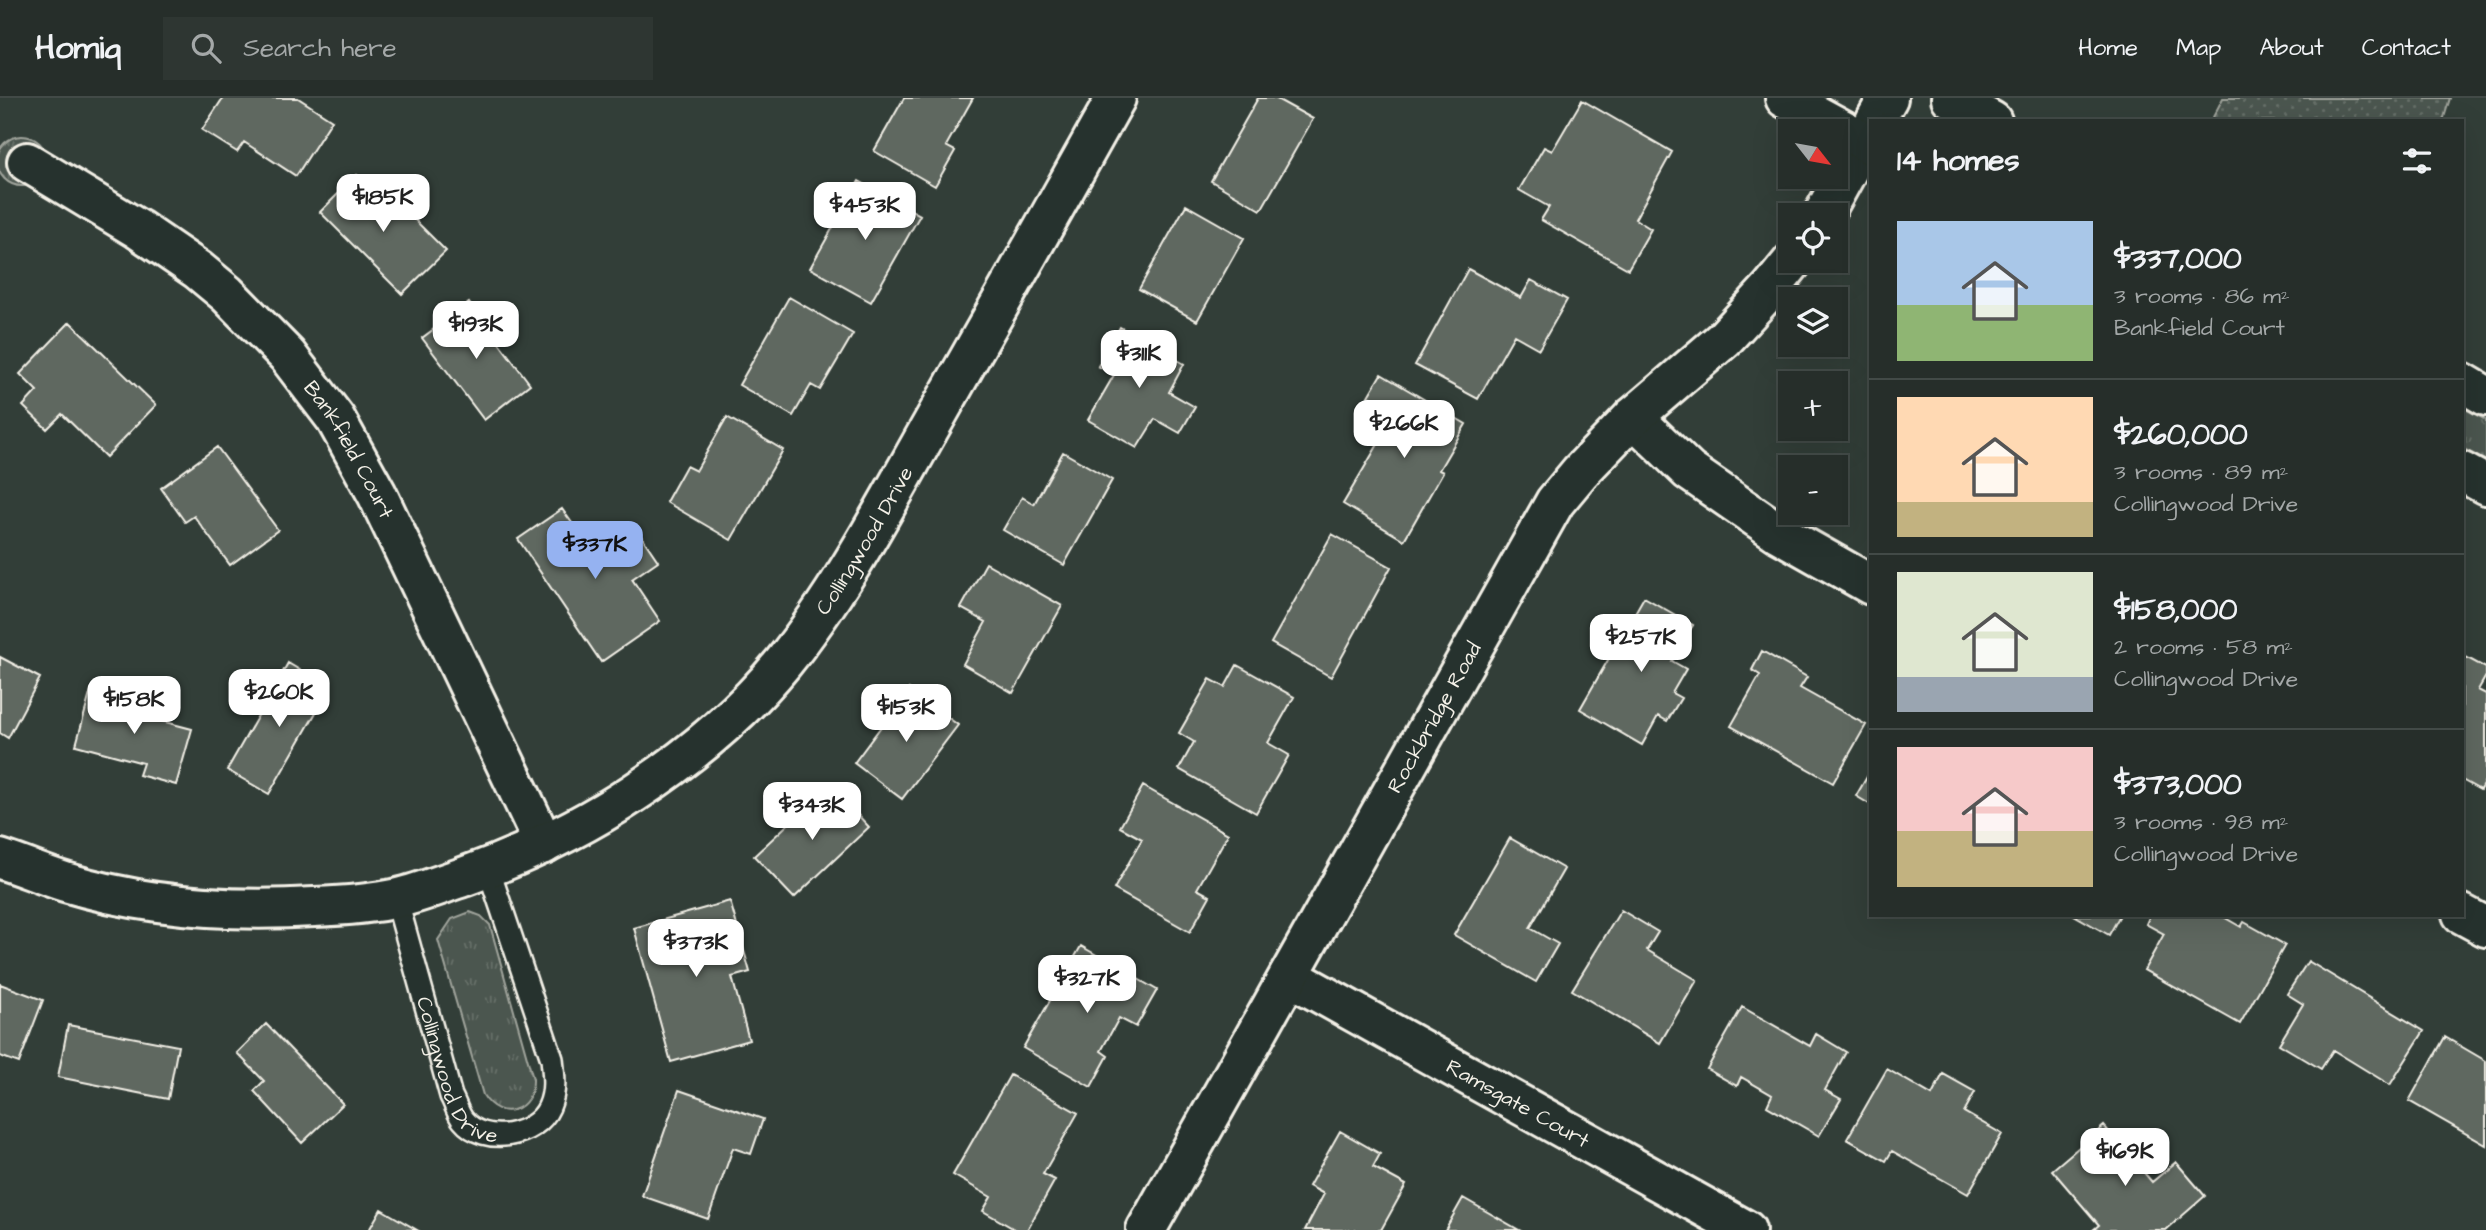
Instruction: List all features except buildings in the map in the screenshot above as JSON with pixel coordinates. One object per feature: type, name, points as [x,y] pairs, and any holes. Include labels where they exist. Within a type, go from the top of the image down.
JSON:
[{"type":"street","name":"Collingwood Drive","points":[[0,859],[67,883],[128,897],[195,906],[278,909],[336,906],[396,898],[488,867],[544,844],[610,809],[662,774],[741,709],[782,663],[834,593],[1116,98]]},
{"type":"street","points":[[1785,98],[1869,134]]},
{"type":"street","points":[[1878,119],[1888,98]]},
{"type":"street","points":[[1951,98],[1988,119]]},
{"type":"street","points":[[1830,203],[1869,136]]},
{"type":"street","name":"Bankfield Court","points":[[27,162],[138,229],[198,270],[287,355],[335,418],[377,494],[544,844]]},
{"type":"street","name":"Rockbridge Road","points":[[1146,1230],[1555,502],[1633,417],[1724,339],[1783,273]]},
{"type":"street","points":[[2464,383],[2486,396]]},
{"type":"street","points":[[1633,417],[1689,471],[1779,533],[1869,584]]},
{"type":"street","points":[[2464,473],[2486,485]]},
{"type":"street","points":[[2464,915],[2486,927]]},
{"type":"street","name":"Ramsgate Court","points":[[1289,976],[1746,1230]]},
{"type":"lane","name":"Collingwood Drive","points":[[396,898],[451,1096],[464,1122],[488,1135],[508,1135],[530,1127],[548,1110],[555,1085],[552,1059],[488,867]]},
{"type":"green space","points":[[2223,98],[2450,98],[2444,119],[2212,119]]},
{"type":"green space","points":[[13,138],[31,138],[45,152],[45,170],[31,184],[13,184],[-1,170],[-1,152]]},
{"type":"green space","points":[[2464,408],[2486,420],[2486,461],[2464,449]]},
{"type":"green space","points":[[470,912],[481,916],[490,925],[533,1079],[528,1099],[515,1110],[498,1109],[483,1095],[438,940],[452,919]]}]
